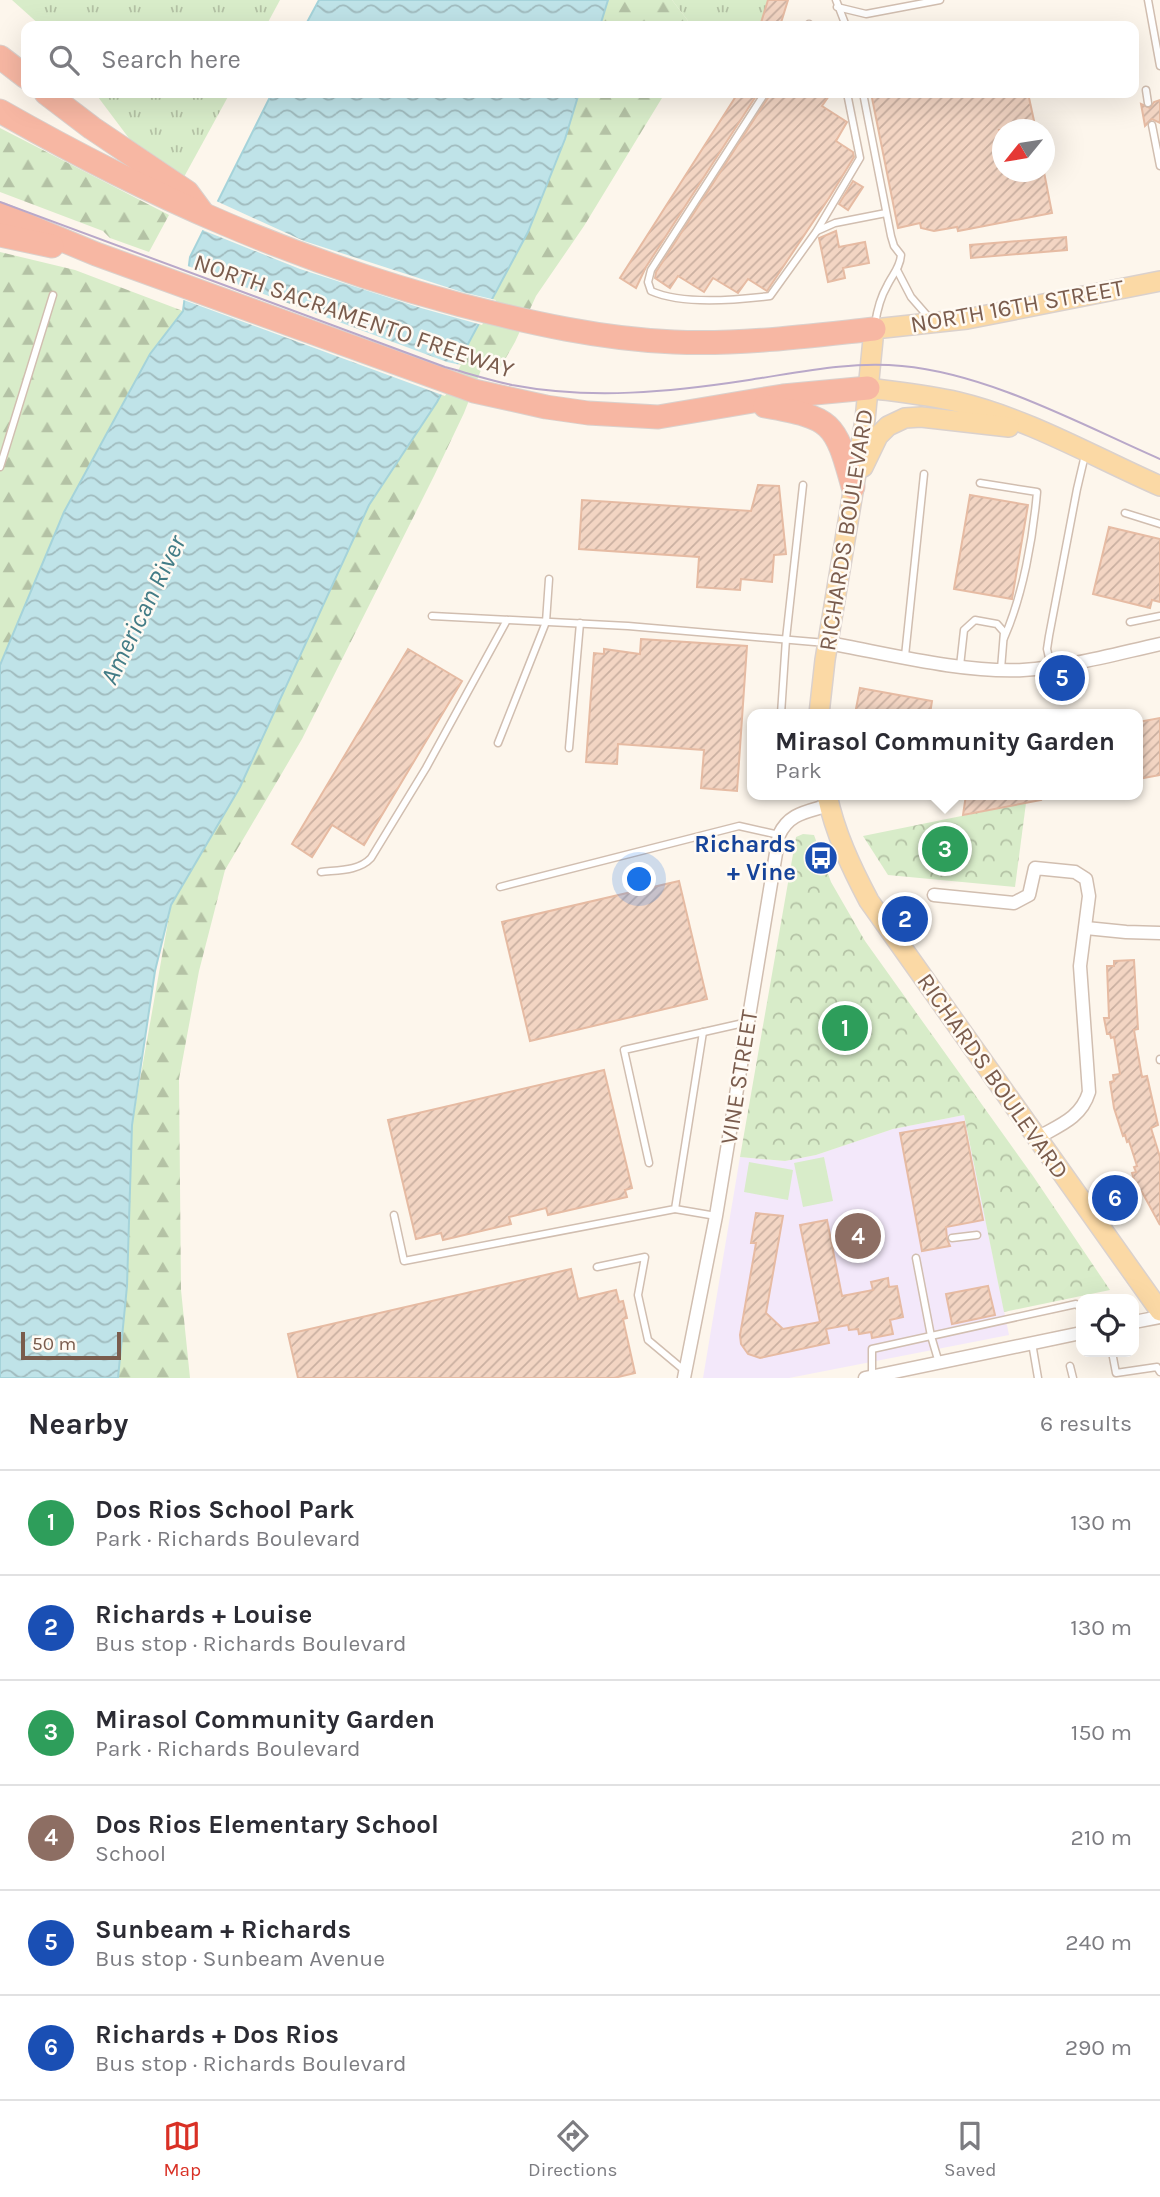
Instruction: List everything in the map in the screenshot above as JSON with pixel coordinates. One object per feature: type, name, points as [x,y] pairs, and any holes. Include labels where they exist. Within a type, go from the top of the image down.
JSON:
[{"type":"highway","points":[[0,57],[21,73]]},
{"type":"highway","points":[[52,98],[154,183]]},
{"type":"highway","points":[[0,111],[79,156],[154,183]]},
{"type":"highway","name":"NORTH SACRAMENTO FREEWAY","points":[[154,183],[187,192],[204,216],[256,238],[379,282],[542,325],[644,340],[702,343],[874,330]]},
{"type":"highway","name":"NORTH SACRAMENTO FREEWAY","points":[[0,214],[96,254],[474,391],[568,411],[658,417],[845,389],[868,388]]},
{"type":"highway","points":[[0,235],[96,254]]},
{"type":"highway","points":[[744,403],[804,413],[819,419],[836,435],[842,445],[853,487]]},
{"type":"main road","name":"NORTH 16TH STREET","points":[[874,330],[1016,310],[1160,281]]},
{"type":"main road","name":"RICHARDS BOULEVARD","points":[[820,709],[868,388],[874,330]]},
{"type":"main road","points":[[868,388],[958,402],[1033,429],[1160,486]]},
{"type":"main road","points":[[853,487],[878,436],[899,420],[912,416],[1033,429]]},
{"type":"main road","name":"RICHARDS BOULEVARD","points":[[828,800],[851,867],[869,901],[1160,1311]]},
{"type":"street","points":[[828,643],[960,666],[1023,670],[1160,644]]},
{"type":"street","points":[[779,835],[785,822],[828,800]]},
{"type":"street","name":"VINE STREET","points":[[685,1374],[716,1216],[779,835]]},
{"type":"street","points":[[934,895],[1014,903],[1029,894],[1035,869],[1075,872],[1086,879],[1089,896],[1080,966],[1089,1092],[1078,1114],[1037,1138]]},
{"type":"street","points":[[1086,928],[1160,933]]},
{"type":"street","points":[[1139,1321],[1160,1317]]},
{"type":"street","points":[[869,1377],[1076,1334]]},
{"type":"lane","points":[[836,3],[866,14],[940,0]]},
{"type":"lane","points":[[1148,0],[1160,66]]},
{"type":"lane","points":[[836,3],[844,21]]},
{"type":"lane","points":[[1146,90],[1148,103]]},
{"type":"lane","points":[[762,98],[651,270],[648,282],[650,291],[666,297],[740,300],[770,296],[816,232],[860,158],[848,98]]},
{"type":"lane","points":[[864,98],[886,213],[894,246],[901,255],[897,270],[878,306],[874,330]]},
{"type":"lane","points":[[1152,125],[1160,166]]},
{"type":"lane","points":[[816,232],[835,223],[886,213]]},
{"type":"lane","points":[[897,270],[911,297],[934,323]]},
{"type":"lane","points":[[1,462],[53,295]]},
{"type":"lane","points":[[1051,666],[1047,649],[1049,636],[1086,452]]},
{"type":"lane","points":[[905,656],[925,474]]},
{"type":"lane","points":[[980,483],[1037,492],[1015,613],[1004,638]]},
{"type":"lane","points":[[781,709],[803,485]]},
{"type":"lane","points":[[1125,513],[1160,524]]},
{"type":"lane","points":[[498,743],[546,622],[549,579]]},
{"type":"lane","points":[[432,616],[580,623],[828,643]]},
{"type":"lane","points":[[1130,622],[1160,616]]},
{"type":"lane","points":[[321,872],[356,868],[365,865],[371,858],[426,768],[506,620]]},
{"type":"lane","points":[[960,666],[964,630],[975,620],[997,624],[1003,632],[1001,669]]},
{"type":"lane","points":[[569,748],[580,623]]},
{"type":"lane","points":[[500,887],[739,826],[779,835]]},
{"type":"lane","points":[[649,1163],[624,1050],[748,1022]]},
{"type":"lane","points":[[674,1209],[703,1032]]},
{"type":"lane","points":[[394,1215],[404,1261],[674,1209],[716,1216]]},
{"type":"lane","points":[[952,1238],[978,1235]]},
{"type":"lane","points":[[597,1266],[645,1257],[638,1296],[648,1340],[685,1374]]},
{"type":"lane","points":[[916,1258],[930,1336],[939,1363]]},
{"type":"lane","points":[[869,1377],[872,1349],[1076,1304]]},
{"type":"lane","points":[[1032,1343],[1038,1378]]},
{"type":"lane","points":[[1113,1357],[1116,1373],[1157,1367],[1160,1371]]},
{"type":"lane","points":[[1070,1366],[1073,1378]]},
{"type":"shaded area","points":[[964,1115],[1009,1335],[789,1378],[703,1378],[740,1157],[785,1161],[816,1155],[893,1129]]},
{"type":"green space","points":[[12,0],[280,0],[269,21],[35,21]]},
{"type":"green space","points":[[608,0],[672,0],[688,21],[602,21]]},
{"type":"green space","points":[[672,0],[768,0],[762,21],[688,21]]},
{"type":"green space","points":[[99,98],[227,98],[173,197]]},
{"type":"green space","points":[[577,98],[662,98],[584,226],[536,296],[500,368],[483,365],[434,476],[302,739],[225,870],[199,971],[179,1079],[181,1290],[190,1378],[118,1378],[127,1286],[132,1125],[171,905],[240,787],[369,505],[437,402],[528,232],[565,139]]},
{"type":"green space","points":[[0,128],[169,215],[149,252],[110,238],[103,231],[0,192]]},
{"type":"green space","points":[[0,252],[75,270],[183,311],[150,354],[64,512],[0,665]]},
{"type":"green space","points":[[1026,803],[1015,887],[888,875],[863,836]]},
{"type":"green space","points":[[803,834],[814,835],[831,882],[865,941],[1033,1176],[1110,1290],[1076,1294],[1076,1297],[1004,1312],[964,1115],[893,1129],[816,1155],[785,1161],[740,1157],[796,837]]},
{"type":"green space","points":[[824,1157],[833,1201],[803,1207],[794,1163]]},
{"type":"green space","points":[[749,1162],[793,1170],[788,1200],[744,1192]]},
{"type":"water","points":[[319,0],[608,0],[602,21],[308,21]]},
{"type":"water","name":"American River","points":[[270,98],[577,98],[565,139],[528,232],[437,402],[369,505],[240,787],[171,905],[155,971],[132,1125],[127,1286],[118,1378],[0,1378],[0,665],[64,512],[150,354],[183,311],[190,257]]},
{"type":"pier","points":[[214,200],[304,241],[462,292],[496,300],[482,325],[300,269],[200,229]]},
{"type":"pier","points":[[185,265],[461,365],[445,396],[181,299]]},
{"type":"building","points":[[768,0],[788,0],[782,21],[762,21]]},
{"type":"building","points":[[735,98],[755,98],[646,267],[636,288],[620,278]]},
{"type":"building","points":[[768,98],[828,98],[822,106],[847,122],[836,141],[853,152],[854,157],[767,291],[748,279],[738,293],[713,278],[704,292],[678,276],[670,288],[655,278],[656,272]]},
{"type":"building","points":[[872,98],[1029,98],[1034,119],[992,119],[992,182],[1046,182],[1052,213],[958,231],[957,227],[934,231],[921,228],[920,223],[898,228]]},
{"type":"building","points":[[1160,100],[1160,123],[1152,119],[1145,126],[1141,104],[1150,108],[1154,102]]},
{"type":"building","points":[[853,181],[863,187],[848,210],[839,204]]},
{"type":"building","points":[[836,231],[839,247],[865,242],[869,263],[843,268],[845,278],[828,282],[819,238]]},
{"type":"building","points":[[1066,237],[1067,250],[971,258],[970,245]]},
{"type":"building","points":[[758,485],[779,486],[786,554],[774,555],[772,582],[741,579],[740,590],[697,587],[699,557],[579,549],[582,500],[751,511]]},
{"type":"building","points":[[970,495],[1028,505],[1012,599],[954,589]]},
{"type":"building","points":[[1109,527],[1160,539],[1160,602],[1152,600],[1150,608],[1093,594]]},
{"type":"building","points":[[641,639],[747,646],[737,791],[701,788],[704,750],[618,744],[617,764],[586,762],[594,653],[604,654],[604,649],[640,654]]},
{"type":"building","points":[[408,649],[462,681],[364,845],[332,825],[312,857],[292,844]]},
{"type":"building","points":[[860,688],[932,701],[931,709],[856,709]]},
{"type":"building","points":[[1160,718],[1160,775],[1143,778],[1143,721]]},
{"type":"building","points":[[965,800],[1041,800],[963,815]]},
{"type":"building","points":[[679,881],[707,999],[530,1041],[502,922]]},
{"type":"building","points":[[1134,960],[1138,1029],[1134,1030],[1142,1077],[1147,1076],[1158,1125],[1151,1128],[1160,1157],[1160,1225],[1142,1192],[1138,1193],[1132,1173],[1136,1172],[1134,1167],[1137,1166],[1114,1108],[1110,1082],[1114,1081],[1113,1075],[1120,1074],[1114,1037],[1111,1038],[1110,1034],[1107,1034],[1104,1018],[1109,1018],[1107,966],[1114,966],[1114,961]]},
{"type":"building","points":[[604,1070],[632,1188],[625,1190],[627,1197],[548,1215],[546,1208],[509,1217],[511,1224],[443,1240],[441,1233],[416,1239],[388,1120]]},
{"type":"building","points":[[964,1122],[983,1220],[946,1227],[950,1246],[922,1251],[900,1133]]},
{"type":"building","points":[[756,1213],[783,1216],[766,1313],[783,1329],[820,1322],[800,1225],[827,1220],[842,1296],[873,1290],[871,1282],[888,1278],[889,1287],[897,1286],[903,1317],[890,1320],[893,1334],[872,1338],[871,1332],[859,1334],[858,1329],[849,1330],[848,1325],[826,1329],[829,1343],[760,1358],[748,1354],[741,1344],[740,1335],[756,1243],[751,1243]]},
{"type":"building","points":[[571,1269],[578,1299],[616,1290],[619,1302],[623,1301],[627,1318],[623,1319],[635,1373],[614,1378],[298,1378],[288,1334]]},
{"type":"building","points":[[988,1286],[995,1315],[952,1324],[946,1294]]},
{"type":"tram line","points":[[0,202],[445,367],[512,385],[571,392],[631,393],[690,388],[844,366],[902,366],[935,371],[1001,390],[1034,402],[1160,459]]},
{"type":"place","name":"Sunbeam + Richards","points":[[1062,678]]},
{"type":"place","name":"Mirasol Community Garden","points":[[945,849]]},
{"type":"place","name":"Richards + Vine","points":[[821,858]]},
{"type":"place","name":"Richards + Louise","points":[[905,919]]},
{"type":"place","name":"Dos Rios School Park","points":[[845,1028]]},
{"type":"place","name":"Richards + Dos Rios","points":[[1115,1198]]},
{"type":"place","name":"Dos Rios Elementary School","points":[[858,1236]]}]
